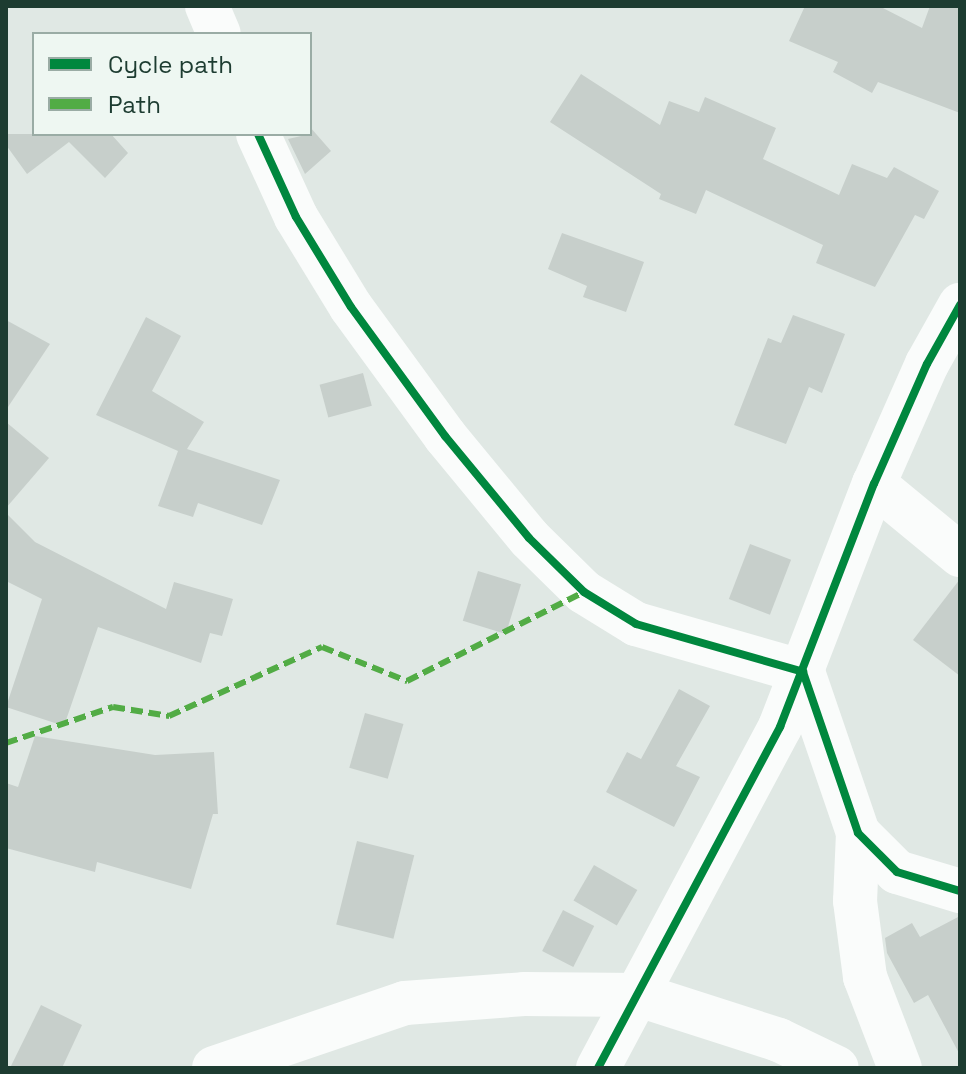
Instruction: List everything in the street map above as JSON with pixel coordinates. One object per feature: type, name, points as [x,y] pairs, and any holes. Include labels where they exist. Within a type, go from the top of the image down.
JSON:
[{"type":"street","points":[[207,6],[218,32]]},
{"type":"street","points":[[259,136],[296,217],[351,307],[445,436],[529,538],[584,592],[636,624],[803,672]]},
{"type":"street","points":[[598,1068],[780,727],[874,484],[927,364],[960,305]]},
{"type":"street","points":[[874,484],[960,555]]},
{"type":"street","points":[[803,672],[858,833],[855,901],[865,977],[900,1068]]},
{"type":"street","points":[[858,833],[897,872],[960,891]]},
{"type":"street","points":[[214,1068],[405,1003],[524,994],[639,995],[779,1040],[837,1068]]},
{"type":"building","points":[[805,6],[879,6],[922,28],[930,6],[960,6],[960,113],[878,82],[872,93],[833,72],[838,62],[789,41]]},
{"type":"building","points":[[581,74],[660,125],[669,101],[699,112],[705,97],[776,128],[763,159],[839,195],[852,164],[887,178],[894,167],[939,191],[924,219],[915,215],[875,287],[816,263],[823,245],[706,190],[696,214],[659,199],[661,194],[550,122]]},
{"type":"building","points":[[312,129],[331,151],[305,174],[288,139],[312,136]]},
{"type":"building","points":[[6,134],[113,136],[128,153],[105,178],[69,142],[27,174],[6,145]]},
{"type":"building","points":[[562,233],[644,262],[626,312],[583,297],[587,286],[548,269]]},
{"type":"building","points":[[793,315],[845,334],[822,393],[809,387],[786,444],[734,425],[768,338],[781,343]]},
{"type":"building","points":[[146,317],[181,336],[152,391],[204,422],[187,449],[280,480],[262,525],[198,503],[193,517],[158,506],[178,451],[96,415]]},
{"type":"building","points":[[6,320],[50,344],[6,410]]},
{"type":"building","points":[[363,373],[372,406],[328,417],[320,385]]},
{"type":"building","points":[[6,422],[49,458],[6,508]]},
{"type":"building","points":[[6,513],[35,542],[166,609],[174,582],[233,599],[222,636],[210,633],[201,663],[98,627],[64,726],[6,707],[42,599],[6,581]]},
{"type":"building","points":[[750,544],[791,560],[770,615],[729,599]]},
{"type":"building","points":[[478,571],[521,584],[506,634],[463,621]]},
{"type":"building","points":[[960,579],[960,676],[913,640]]},
{"type":"building","points":[[679,689],[710,706],[676,766],[700,777],[674,827],[606,792],[627,752],[641,759]]},
{"type":"building","points":[[365,713],[403,724],[388,779],[349,768]]},
{"type":"building","points":[[35,736],[155,755],[214,752],[218,814],[213,814],[191,889],[97,862],[95,872],[6,848],[6,783],[18,787]]},
{"type":"building","points":[[357,841],[414,855],[393,939],[336,924]]},
{"type":"building","points":[[594,865],[637,890],[617,926],[574,901]]},
{"type":"building","points":[[563,910],[594,926],[573,967],[542,951]]},
{"type":"building","points":[[960,916],[960,1055],[928,995],[914,1003],[887,953],[885,938],[912,923],[920,937]]},
{"type":"building","points":[[41,1005],[82,1025],[62,1068],[10,1068]]},
{"type":"marked path","points":[[6,743],[113,707],[169,716],[322,647],[407,681],[584,592]]},
{"type":"cycle path","points":[[259,136],[296,217],[351,307],[445,436],[529,538],[584,592],[636,624],[803,672],[858,833],[897,872],[960,891]]},
{"type":"cycle path","points":[[598,1068],[780,727],[874,484],[927,364],[960,305]]}]
